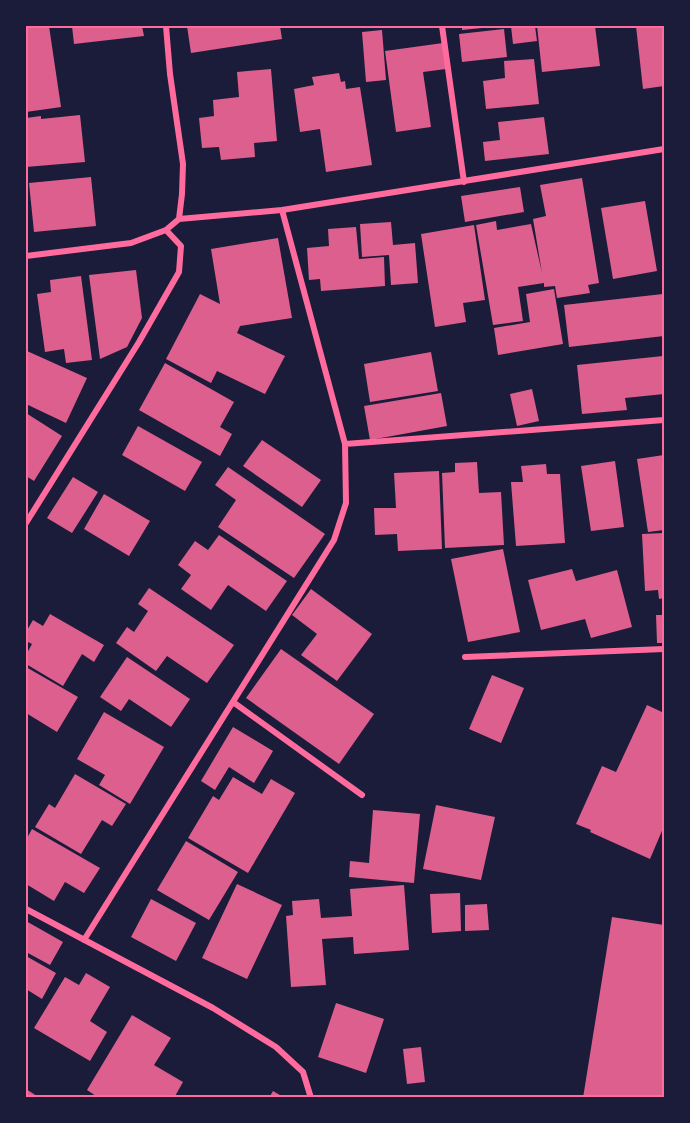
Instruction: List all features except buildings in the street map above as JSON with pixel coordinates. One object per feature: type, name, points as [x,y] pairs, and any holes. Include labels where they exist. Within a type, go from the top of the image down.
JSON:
[{"type":"street","points":[[166,26],[170,74],[183,164],[179,219]]},
{"type":"street","points":[[442,26],[464,182]]},
{"type":"street","points":[[26,256],[131,243],[166,230],[179,219],[282,210],[664,149]]},
{"type":"street","points":[[84,940],[334,540],[346,503],[345,444],[282,210]]},
{"type":"street","points":[[26,523],[139,342],[179,272],[181,246],[166,230]]},
{"type":"street","points":[[345,444],[664,420]]},
{"type":"street","points":[[465,657],[664,649]]},
{"type":"street","points":[[233,702],[362,795]]},
{"type":"street","points":[[26,909],[213,1008],[276,1047],[303,1072],[311,1098]]}]
